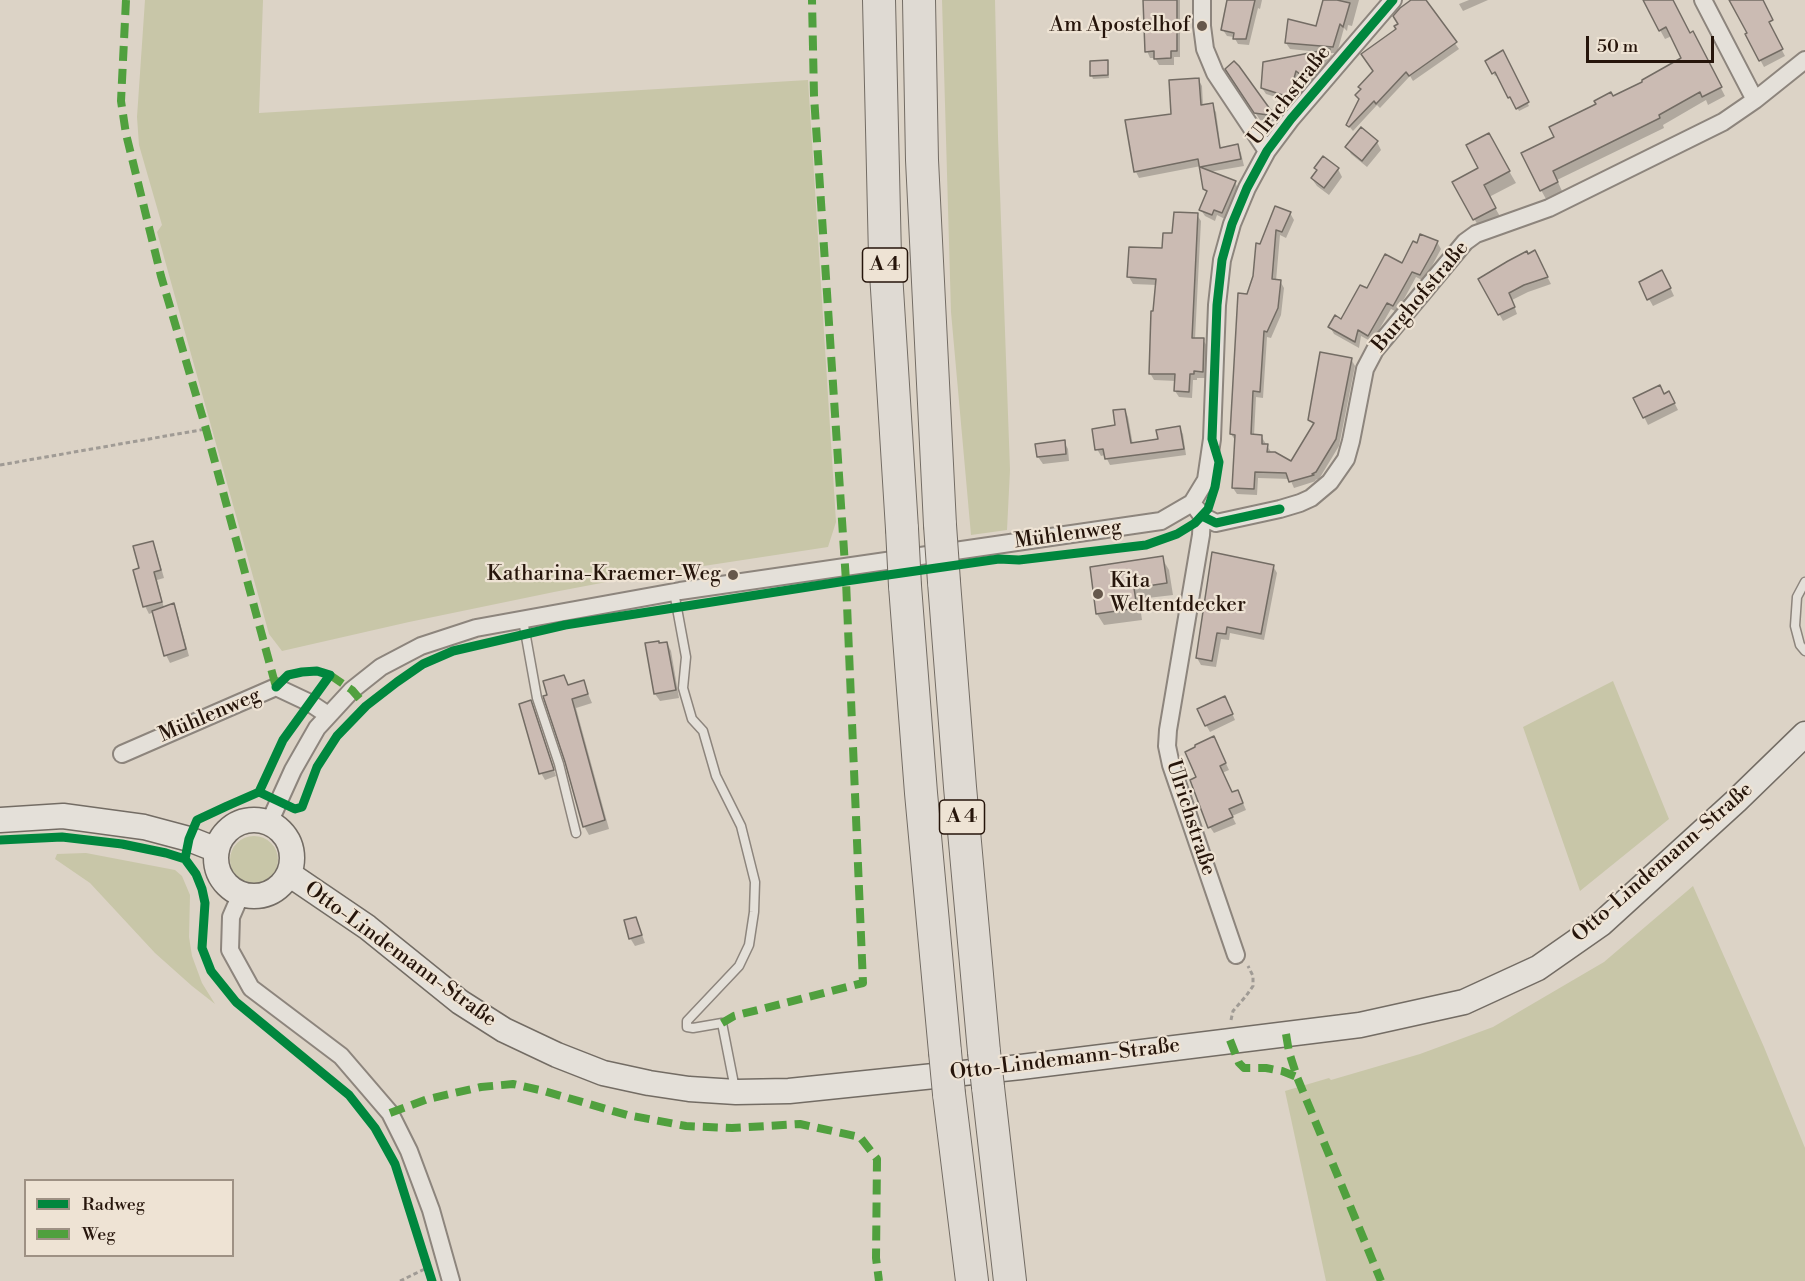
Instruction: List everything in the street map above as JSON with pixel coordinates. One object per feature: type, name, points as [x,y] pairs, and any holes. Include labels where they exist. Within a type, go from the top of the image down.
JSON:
[{"type":"highway","name":"A 4","points":[[879,0],[885,257],[905,586],[948,1095],[972,1281]]},
{"type":"highway","name":"A 4","points":[[919,0],[922,160],[944,582],[984,1052],[1010,1281]]},
{"type":"street","points":[[1202,0],[1205,50],[1215,73],[1266,151]]},
{"type":"street","name":"Ulrichstraße","points":[[1236,955],[1170,765],[1167,746],[1201,535],[1197,510],[1206,480],[1212,439],[1217,305],[1222,260],[1232,224],[1266,151],[1291,118],[1393,0]]},
{"type":"street","points":[[1703,0],[1755,100]]},
{"type":"street","name":"Burghofstraße","points":[[1197,510],[1216,523],[1280,509],[1311,498],[1330,482],[1346,459],[1352,441],[1365,369],[1375,350],[1465,242],[1476,234],[1549,208],[1723,122],[1805,60]]},
{"type":"street","name":"Mühlenweg","points":[[269,823],[293,770],[317,728],[328,715],[352,690],[381,667],[421,646],[476,628],[674,592],[1130,526],[1161,521],[1197,510]]},
{"type":"street","name":"Mühlenweg","points":[[122,754],[276,687],[310,703],[328,715]]},
{"type":"street","name":"Otto-Lindemann-Straße","points":[[289,874],[367,927],[459,1002],[504,1030],[557,1056],[603,1073],[649,1083],[689,1089],[736,1092],[789,1091],[1021,1067],[1360,1025],[1464,1002],[1538,968],[1601,924],[1736,801],[1805,734]]},
{"type":"street","points":[[0,820],[74,817],[144,827],[189,839],[217,850]]},
{"type":"street","points":[[247,820],[269,823],[287,839],[292,850],[289,874],[283,884],[274,891],[252,897],[242,894],[223,881],[218,872],[216,861],[220,839],[227,830],[247,820]]},
{"type":"street","points":[[242,894],[231,917],[230,950],[251,988],[341,1056],[390,1113],[409,1151],[428,1200],[451,1281]]},
{"type":"lane","points":[[1805,582],[1797,597],[1796,626],[1800,645],[1805,651]]},
{"type":"lane","points":[[674,592],[686,657],[683,688],[692,718],[703,731],[716,776],[741,826],[754,882],[751,934],[749,945],[739,966],[687,1022],[687,1027],[693,1028],[722,1023],[736,1092]]},
{"type":"lane","points":[[523,620],[537,698],[559,764],[576,833]]},
{"type":"path","points":[[0,465],[206,429]]},
{"type":"path","points":[[1230,1040],[1233,1011],[1253,986],[1253,976],[1248,965],[1236,955]]},
{"type":"path","points":[[400,1281],[445,1260]]},
{"type":"shaded area","points":[[145,0],[263,0],[259,113],[808,80],[836,522],[828,547],[638,576],[554,592],[282,651],[269,634],[157,232],[162,225],[139,145],[137,117]]},
{"type":"shaded area","points":[[942,0],[995,0],[1010,470],[1007,530],[971,535],[951,312]]},
{"type":"shaded area","points":[[1613,681],[1669,819],[1580,891],[1523,727]]},
{"type":"shaded area","points":[[254,836],[271,843],[278,860],[271,877],[254,884],[237,877],[230,860],[237,843]]},
{"type":"shaded area","points":[[86,853],[175,870],[182,876],[190,895],[189,937],[192,956],[202,983],[215,1004],[155,953],[90,883],[55,859],[57,854]]},
{"type":"shaded area","points":[[1693,886],[1764,1047],[1805,1148],[1805,1281],[1326,1281],[1285,1091],[1420,1054],[1493,1027],[1604,962]]},
{"type":"building","points":[[1143,0],[1177,0],[1177,51],[1171,51],[1171,58],[1154,59],[1154,51],[1145,52]]},
{"type":"building","points":[[1227,0],[1255,0],[1246,39],[1233,39],[1234,33],[1221,30]]},
{"type":"building","points":[[1323,0],[1350,3],[1343,27],[1340,24],[1333,47],[1285,43],[1288,19],[1316,26]]},
{"type":"building","points":[[1411,0],[1426,0],[1457,42],[1409,76],[1406,72],[1376,104],[1374,101],[1349,127],[1346,125],[1359,99],[1355,95],[1361,89],[1358,87],[1373,71],[1361,54],[1396,29],[1394,26],[1398,24],[1393,16]]},
{"type":"building","points":[[1643,0],[1673,0],[1690,33],[1693,31],[1722,87],[1702,97],[1700,92],[1659,115],[1660,118],[1553,171],[1558,182],[1540,191],[1521,153],[1554,137],[1549,127],[1596,104],[1594,101],[1611,92],[1613,96],[1642,82],[1681,58],[1666,27],[1659,31]]},
{"type":"building","points":[[1729,0],[1763,0],[1773,20],[1769,22],[1783,49],[1759,61]]},
{"type":"building","points":[[1330,49],[1306,79],[1296,71],[1289,97],[1261,88],[1263,62]]},
{"type":"building","points":[[1503,50],[1529,102],[1516,109],[1495,72],[1492,74],[1485,61]]},
{"type":"building","points":[[1108,60],[1108,75],[1090,76],[1090,61]]},
{"type":"building","points":[[1234,61],[1275,116],[1254,113],[1225,69]]},
{"type":"building","points":[[1199,78],[1201,105],[1213,103],[1220,148],[1238,144],[1241,159],[1200,167],[1236,181],[1222,213],[1214,210],[1212,215],[1199,210],[1207,191],[1203,189],[1198,159],[1134,172],[1125,120],[1171,114],[1169,80]]},
{"type":"building","points":[[1361,127],[1378,141],[1362,161],[1345,147]]},
{"type":"building","points":[[1489,133],[1510,171],[1484,185],[1496,208],[1473,220],[1452,182],[1478,168],[1466,145]]},
{"type":"building","points":[[1323,156],[1339,168],[1324,188],[1311,178],[1317,170],[1314,168]]},
{"type":"building","points":[[1275,206],[1291,212],[1282,232],[1276,230],[1272,279],[1281,280],[1278,308],[1267,332],[1264,331],[1260,392],[1253,391],[1251,434],[1262,435],[1262,444],[1268,444],[1267,452],[1275,452],[1291,461],[1314,423],[1308,420],[1320,352],[1352,358],[1336,439],[1316,472],[1312,474],[1314,475],[1289,482],[1286,473],[1255,472],[1254,489],[1232,488],[1235,435],[1230,434],[1238,293],[1247,294],[1253,276],[1256,243],[1260,244]]},
{"type":"building","points":[[1174,212],[1198,213],[1192,338],[1204,338],[1203,372],[1194,371],[1194,374],[1190,374],[1189,392],[1174,391],[1175,374],[1149,374],[1151,311],[1153,311],[1156,279],[1127,277],[1129,247],[1162,248],[1163,233],[1172,233]]},
{"type":"building","points":[[1420,234],[1438,241],[1434,250],[1420,275],[1412,272],[1393,306],[1387,303],[1368,336],[1358,330],[1355,342],[1328,327],[1335,315],[1341,319],[1360,285],[1367,288],[1385,254],[1402,263],[1413,241],[1417,243]]},
{"type":"building","points":[[1535,250],[1548,277],[1509,293],[1515,307],[1498,315],[1478,279],[1527,251],[1528,254]]},
{"type":"building","points":[[1662,270],[1671,288],[1647,300],[1639,282]]},
{"type":"building","points":[[1660,385],[1664,394],[1669,391],[1675,403],[1643,418],[1633,398]]},
{"type":"building","points":[[1125,409],[1131,443],[1158,439],[1156,430],[1180,426],[1184,449],[1105,459],[1103,449],[1095,450],[1092,429],[1115,425],[1113,410]]},
{"type":"building","points":[[1065,440],[1066,454],[1037,457],[1035,444]]},
{"type":"building","points":[[153,541],[161,570],[154,572],[162,602],[143,607],[133,570],[139,568],[133,546]]},
{"type":"building","points":[[1212,552],[1274,565],[1261,634],[1227,627],[1226,634],[1217,633],[1212,661],[1196,658]]},
{"type":"building","points":[[1163,556],[1167,583],[1134,588],[1137,608],[1096,614],[1090,567]]},
{"type":"building","points":[[174,603],[186,649],[164,656],[152,611]]},
{"type":"building","points":[[659,641],[659,643],[667,642],[676,690],[654,694],[645,643]]},
{"type":"building","points":[[564,675],[568,685],[584,680],[588,694],[572,699],[605,820],[583,827],[543,696],[547,695],[543,681]]},
{"type":"building","points":[[1225,696],[1233,714],[1205,726],[1197,709]]},
{"type":"building","points":[[531,700],[554,770],[539,774],[519,704]]},
{"type":"building","points":[[1214,736],[1226,763],[1220,766],[1232,792],[1238,790],[1243,803],[1229,809],[1233,817],[1208,828],[1190,780],[1196,777],[1185,752]]},
{"type":"building","points":[[636,917],[642,935],[629,939],[624,920]]},
{"type":"marked path","points":[[126,0],[121,101],[126,134],[161,276],[206,429],[276,687]]},
{"type":"marked path","points":[[722,1023],[734,1016],[863,983],[846,581],[814,96],[812,0]]},
{"type":"marked path","points":[[330,675],[352,690],[366,706]]},
{"type":"marked path","points":[[1286,1034],[1297,1077],[1381,1281]]},
{"type":"marked path","points":[[1230,1040],[1239,1063],[1244,1068],[1266,1068],[1297,1077]]},
{"type":"marked path","points":[[390,1113],[428,1099],[481,1087],[513,1084],[627,1115],[686,1126],[732,1128],[800,1124],[860,1137],[877,1159],[876,1258],[879,1281]]},
{"type":"cycle path","points":[[185,859],[189,839],[197,820],[227,806],[259,792],[295,809],[302,807],[317,767],[337,736],[366,706],[423,664],[453,651],[565,625],[846,581],[999,559],[1019,560],[1146,545],[1177,534],[1195,523],[1208,509],[1215,487],[1219,462],[1212,439],[1217,305],[1222,260],[1232,224],[1247,188],[1267,151],[1291,119],[1393,0]]},
{"type":"cycle path","points":[[1202,516],[1216,523],[1280,509]]},
{"type":"cycle path","points":[[259,792],[283,740],[330,675],[317,671],[288,675],[276,687]]},
{"type":"cycle path","points":[[0,840],[62,837],[122,844],[185,859],[196,874],[202,889],[205,903],[202,948],[211,971],[236,1002],[349,1095],[375,1128],[395,1164],[432,1281]]},
{"type":"place","name":"Am Apostelhof","points":[[1202,26]]},
{"type":"place","name":"Katharina-Kraemer-Weg","points":[[733,575]]},
{"type":"place","name":"Kita Weltentdecker","points":[[1098,594]]}]
